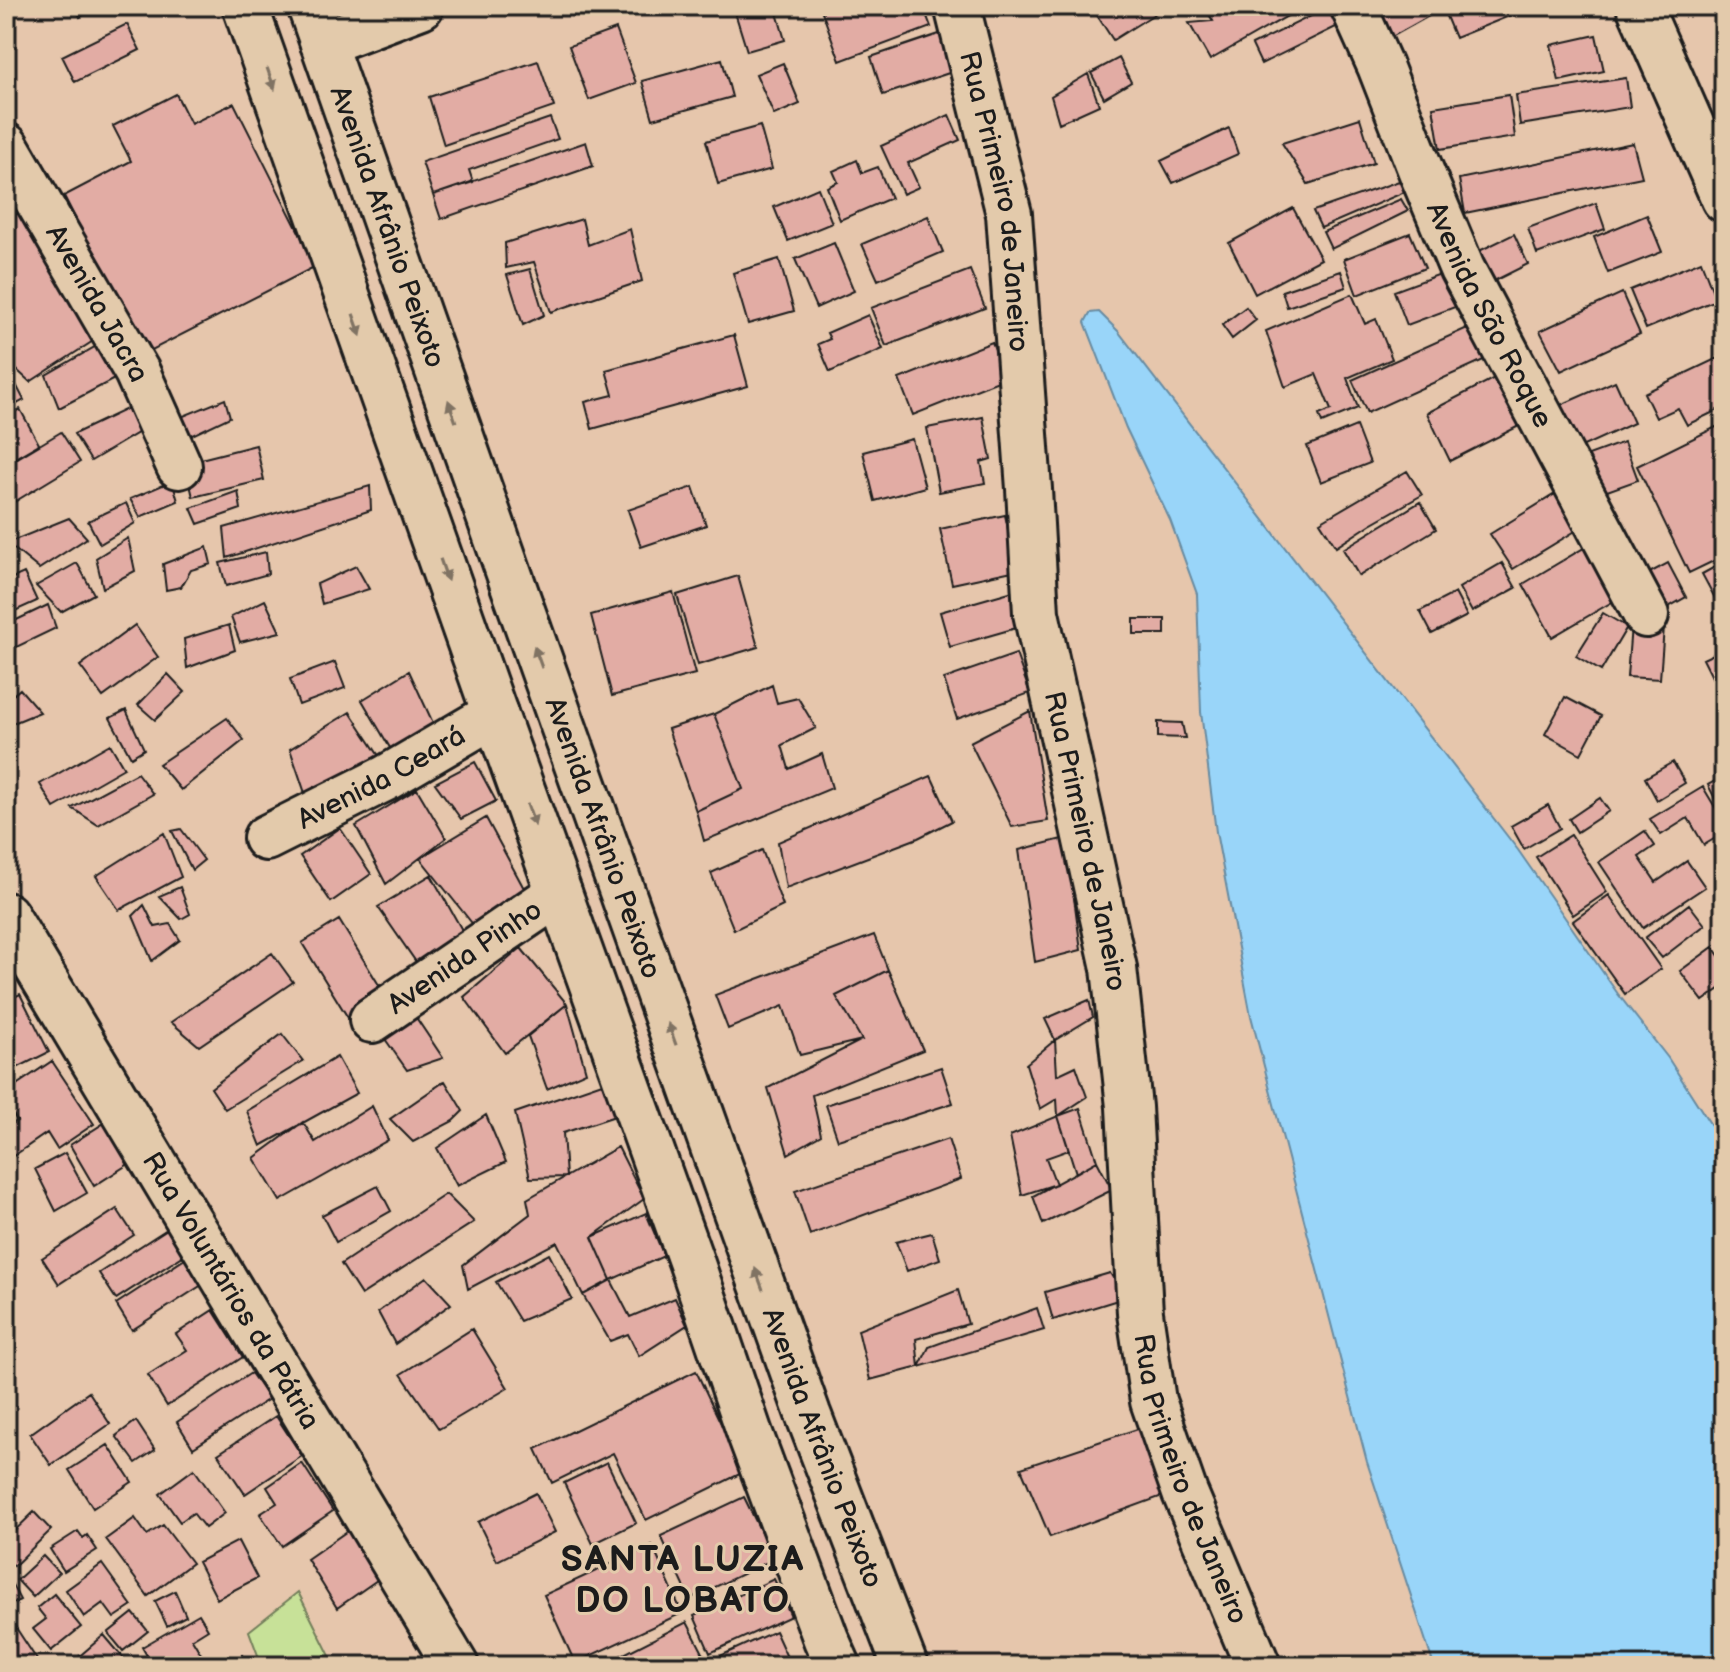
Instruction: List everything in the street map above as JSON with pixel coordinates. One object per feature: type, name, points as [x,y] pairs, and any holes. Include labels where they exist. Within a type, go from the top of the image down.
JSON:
[{"type":"street","points":[[245,6],[750,1434],[838,1666]]},
{"type":"street","points":[[317,25],[421,6]]},
{"type":"street","name":"Rua Primeiro de Janeiro","points":[[957,6],[1009,214],[1036,613],[1114,968],[1129,1107],[1140,1313],[1153,1401],[1185,1493],[1258,1666]]},
{"type":"street","name":"Avenida São Roque","points":[[1353,6],[1462,269],[1646,615]]},
{"type":"street","points":[[1639,6],[1724,199]]},
{"type":"street","name":"Avenida Afrânio Peixoto","points":[[317,25],[802,1400],[905,1666]]},
{"type":"street","name":"Avenida Jacra","points":[[12,172],[137,372],[179,466]]},
{"type":"street","name":"Avenida Ceará","points":[[266,838],[386,778],[495,714]]},
{"type":"street","name":"Avenida Pinho","points":[[372,1020],[559,893]]},
{"type":"street","name":"Rua Voluntários da Pátria","points":[[6,915],[456,1666]]},
{"type":"green space","points":[[298,1592],[335,1666],[262,1666],[249,1631]]},
{"type":"water","points":[[1099,312],[1118,331],[1518,850],[1618,994],[1668,1058],[1724,1142],[1724,1666],[1434,1666],[1367,1462],[1251,1016],[1216,832],[1201,712],[1197,594],[1170,520],[1126,428],[1085,322],[1090,313]]},
{"type":"building","points":[[75,6],[100,6],[80,17]]},
{"type":"building","points":[[733,6],[775,6],[785,40],[747,51]]},
{"type":"building","points":[[820,6],[923,6],[931,27],[840,61]]},
{"type":"building","points":[[1091,6],[1163,6],[1164,8],[1113,40]]},
{"type":"building","points":[[1204,6],[1305,6],[1210,60],[1189,23],[1213,21]]},
{"type":"building","points":[[1331,6],[1340,25],[1261,64],[1252,45]]},
{"type":"building","points":[[1370,6],[1447,6],[1388,39]]},
{"type":"building","points":[[1451,6],[1534,6],[1455,38],[1443,9]]},
{"type":"building","points":[[127,24],[140,50],[75,82],[62,56]]},
{"type":"building","points":[[616,29],[636,83],[589,100],[569,46]]},
{"type":"building","points":[[942,33],[955,71],[883,95],[871,57]]},
{"type":"building","points":[[1596,35],[1604,71],[1559,81],[1551,45]]},
{"type":"building","points":[[1119,58],[1131,82],[1104,98],[1091,73]]},
{"type":"building","points":[[722,59],[732,97],[653,119],[642,81]]},
{"type":"building","points":[[538,61],[554,107],[444,145],[429,97]]},
{"type":"building","points":[[783,63],[800,104],[774,115],[756,74]]},
{"type":"building","points":[[1088,74],[1099,105],[1059,123],[1051,96]]},
{"type":"building","points":[[1626,78],[1630,107],[1520,125],[1516,95]]},
{"type":"building","points":[[176,94],[191,124],[234,103],[316,266],[144,354],[64,196],[131,161],[113,126]]},
{"type":"building","points":[[1509,95],[1515,137],[1440,149],[1433,107]]},
{"type":"building","points":[[949,115],[960,140],[908,163],[919,187],[903,194],[881,146]]},
{"type":"building","points":[[550,118],[558,139],[469,170],[473,182],[433,195],[422,162]]},
{"type":"building","points":[[1360,118],[1374,163],[1308,184],[1282,143]]},
{"type":"building","points":[[760,126],[772,169],[718,184],[706,141]]},
{"type":"building","points":[[1229,128],[1238,154],[1173,183],[1161,161]]},
{"type":"building","points":[[586,142],[593,166],[441,219],[433,195]]},
{"type":"building","points":[[1633,143],[1642,177],[1465,213],[1459,179]]},
{"type":"building","points":[[857,160],[862,173],[878,167],[891,198],[840,220],[827,187],[838,182],[833,171]]},
{"type":"building","points":[[1402,180],[1407,191],[1321,228],[1313,211]]},
{"type":"building","points":[[818,188],[832,223],[788,241],[774,207]]},
{"type":"building","points":[[1401,199],[1408,211],[1331,249],[1323,232]]},
{"type":"building","points":[[1596,203],[1605,229],[1537,254],[1528,228]]},
{"type":"building","points":[[1293,208],[1321,259],[1255,294],[1229,243]]},
{"type":"building","points":[[24,209],[104,334],[30,382],[6,360],[6,221]]},
{"type":"building","points":[[1647,215],[1662,252],[1608,273],[1594,237]]},
{"type":"building","points":[[928,216],[943,252],[878,280],[862,244]]},
{"type":"building","points":[[582,219],[588,245],[630,229],[642,281],[551,312],[534,262],[506,268],[505,243]]},
{"type":"building","points":[[1410,233],[1425,268],[1357,295],[1344,259]]},
{"type":"building","points":[[1514,234],[1528,264],[1488,284],[1473,254]]},
{"type":"building","points":[[834,243],[854,291],[816,308],[795,259]]},
{"type":"building","points":[[779,259],[794,311],[748,324],[733,273]]},
{"type":"building","points":[[1701,261],[1716,300],[1646,329],[1630,290]]},
{"type":"building","points":[[530,269],[544,315],[523,325],[507,275]]},
{"type":"building","points":[[970,270],[985,308],[886,346],[871,308]]},
{"type":"building","points":[[1341,271],[1346,287],[1287,307],[1282,291]]},
{"type":"building","points":[[1443,273],[1455,307],[1407,325],[1394,291]]},
{"type":"building","points":[[1622,293],[1640,334],[1561,371],[1540,331]]},
{"type":"building","points":[[1352,294],[1365,324],[1376,319],[1392,359],[1347,378],[1358,408],[1322,423],[1319,415],[1331,410],[1316,374],[1285,387],[1266,331]]},
{"type":"building","points":[[1246,307],[1256,320],[1232,339],[1222,325]]},
{"type":"building","points":[[868,315],[883,349],[830,372],[818,344],[830,339],[827,333]]},
{"type":"building","points":[[1485,320],[1499,353],[1367,413],[1352,380]]},
{"type":"building","points":[[734,335],[748,386],[592,429],[585,402],[613,395],[606,370]]},
{"type":"building","points":[[107,340],[122,375],[59,408],[46,375]]},
{"type":"building","points":[[992,342],[1006,378],[913,415],[899,379]]},
{"type":"building","points":[[1724,355],[1724,407],[1687,425],[1678,408],[1656,418],[1644,393]]},
{"type":"building","points":[[9,371],[24,400],[6,410],[6,373]]},
{"type":"building","points":[[1500,375],[1525,423],[1450,461],[1427,413]]},
{"type":"building","points":[[1615,381],[1634,423],[1575,450],[1556,407]]},
{"type":"building","points":[[225,399],[230,417],[184,439],[176,419]]},
{"type":"building","points":[[135,405],[146,428],[91,461],[74,434]]},
{"type":"building","points":[[20,409],[39,444],[6,463],[6,416]]},
{"type":"building","points":[[983,417],[991,459],[981,462],[985,483],[939,492],[927,428]]},
{"type":"building","points":[[1724,423],[1724,496],[1712,502],[1724,527],[1724,556],[1689,573],[1637,466]]},
{"type":"building","points":[[1356,426],[1370,463],[1321,482],[1307,446]]},
{"type":"building","points":[[61,432],[80,462],[6,507],[6,465]]},
{"type":"building","points":[[912,439],[925,487],[875,501],[863,452]]},
{"type":"building","points":[[1624,442],[1638,480],[1596,495],[1583,457]]},
{"type":"building","points":[[256,445],[264,480],[193,497],[185,463]]},
{"type":"building","points":[[1407,471],[1422,495],[1336,547],[1320,522]]},
{"type":"building","points":[[172,481],[178,501],[140,517],[130,499]]},
{"type":"building","points":[[370,486],[371,510],[227,558],[224,528]]},
{"type":"building","points":[[693,487],[706,525],[641,547],[628,510]]},
{"type":"building","points":[[238,491],[241,509],[198,524],[191,508]]},
{"type":"building","points":[[1560,491],[1582,527],[1513,569],[1490,534]]},
{"type":"building","points":[[1420,502],[1436,529],[1359,576],[1343,549]]},
{"type":"building","points":[[126,503],[135,523],[100,544],[88,521]]},
{"type":"building","points":[[1005,515],[1017,570],[952,584],[940,529]]},
{"type":"building","points":[[69,518],[87,538],[39,569],[7,543]]},
{"type":"building","points":[[128,538],[135,571],[103,588],[96,558]]},
{"type":"building","points":[[1589,545],[1619,598],[1552,637],[1523,584]]},
{"type":"building","points":[[207,547],[211,564],[191,570],[181,587],[166,590],[163,564]]},
{"type":"building","points":[[266,552],[268,574],[226,586],[220,563]]},
{"type":"building","points":[[1724,562],[1724,615],[1702,574]]},
{"type":"building","points":[[77,563],[94,594],[61,612],[36,586]]},
{"type":"building","points":[[1502,563],[1516,588],[1472,612],[1459,588]]},
{"type":"building","points":[[1668,563],[1686,597],[1656,614],[1638,579]]},
{"type":"building","points":[[356,566],[369,589],[322,604],[317,584]]},
{"type":"building","points":[[24,573],[37,601],[6,615],[6,581]]},
{"type":"building","points":[[738,576],[758,647],[698,665],[677,595]]},
{"type":"building","points":[[1013,591],[1023,626],[950,647],[940,612]]},
{"type":"building","points":[[673,592],[695,674],[612,696],[591,615]]},
{"type":"building","points":[[1455,593],[1467,616],[1432,634],[1420,611]]},
{"type":"building","points":[[265,600],[280,632],[240,642],[231,617]]},
{"type":"building","points":[[48,605],[56,628],[6,652],[6,625]]},
{"type":"building","points":[[1603,613],[1627,627],[1601,671],[1576,656]]},
{"type":"building","points":[[1134,619],[1165,619],[1165,634],[1134,634]]},
{"type":"building","points":[[135,625],[158,657],[103,697],[80,666]]},
{"type":"building","points":[[229,625],[235,650],[187,668],[184,639]]},
{"type":"building","points":[[1631,625],[1664,627],[1660,679],[1627,677]]},
{"type":"building","points":[[1724,649],[1724,701],[1703,659]]},
{"type":"building","points":[[1016,654],[1030,693],[957,719],[944,679]]},
{"type":"building","points":[[335,662],[345,688],[299,705],[290,679]]},
{"type":"building","points":[[409,671],[433,723],[393,753],[362,700]]},
{"type":"building","points":[[168,674],[185,692],[155,720],[138,705]]},
{"type":"building","points":[[772,685],[777,703],[798,698],[816,728],[782,745],[789,769],[822,754],[832,788],[704,841],[696,811],[743,789],[714,714]]},
{"type":"building","points":[[20,689],[40,712],[6,726],[6,701]]},
{"type":"building","points":[[1565,697],[1601,716],[1581,754],[1545,734]]},
{"type":"building","points":[[126,710],[144,749],[131,757],[110,718]]},
{"type":"building","points":[[1030,711],[1048,821],[1012,827],[970,742]]},
{"type":"building","points":[[350,712],[379,756],[306,796],[290,749]]},
{"type":"building","points":[[714,714],[743,789],[696,811],[668,729]]},
{"type":"building","points":[[227,718],[244,740],[181,790],[159,764]]},
{"type":"building","points":[[1158,722],[1182,723],[1185,738],[1158,737]]},
{"type":"building","points":[[110,744],[124,768],[54,808],[40,784]]},
{"type":"building","points":[[475,762],[496,801],[461,819],[435,783]]},
{"type":"building","points":[[1673,762],[1685,783],[1657,800],[1645,778]]},
{"type":"building","points":[[137,773],[153,794],[98,825],[72,808]]},
{"type":"building","points":[[931,776],[952,821],[918,838],[786,888],[778,842]]},
{"type":"building","points":[[1724,776],[1724,814],[1723,814],[1708,785]]},
{"type":"building","points":[[1703,787],[1724,822],[1724,833],[1704,845],[1688,818],[1661,835],[1650,819]]},
{"type":"building","points":[[417,789],[446,838],[386,884],[356,826]]},
{"type":"building","points":[[1600,798],[1609,811],[1577,832],[1569,819]]},
{"type":"building","points":[[1548,805],[1560,828],[1524,849],[1511,826]]},
{"type":"building","points":[[486,818],[526,892],[475,927],[420,858]]},
{"type":"building","points":[[340,828],[371,874],[331,902],[300,856]]},
{"type":"building","points":[[181,829],[204,860],[192,870],[172,831]]},
{"type":"building","points":[[1645,831],[1655,846],[1639,857],[1656,882],[1687,861],[1705,887],[1643,928],[1599,862]]},
{"type":"building","points":[[164,833],[181,877],[119,910],[96,876]]},
{"type":"building","points":[[1571,835],[1607,892],[1573,915],[1536,857]]},
{"type":"building","points":[[1066,838],[1081,950],[1035,962],[1019,850]]},
{"type":"building","points":[[762,850],[783,906],[734,930],[711,873]]},
{"type":"building","points":[[431,875],[467,939],[423,972],[378,907]]},
{"type":"building","points":[[180,887],[190,914],[181,919],[159,896]]},
{"type":"building","points":[[1609,895],[1661,969],[1625,994],[1573,921]]},
{"type":"building","points":[[1689,904],[1705,925],[1662,958],[1645,938]]},
{"type":"building","points":[[144,905],[155,927],[170,924],[180,940],[152,961],[133,916]]},
{"type":"building","points":[[339,920],[387,998],[350,1021],[302,943]]},
{"type":"building","points":[[874,935],[888,970],[836,996],[862,1040],[800,1055],[783,1006],[728,1029],[715,995]]},
{"type":"building","points":[[1713,947],[1724,963],[1724,986],[1703,1001],[1680,971]]},
{"type":"building","points":[[521,948],[567,1004],[505,1053],[464,997]]},
{"type":"building","points":[[272,953],[293,982],[199,1046],[171,1022]]},
{"type":"building","points":[[888,970],[923,1050],[812,1095],[821,1135],[788,1154],[768,1088],[862,1040],[836,996]]},
{"type":"building","points":[[20,994],[49,1052],[7,1073],[6,1001]]},
{"type":"building","points":[[1089,1000],[1093,1017],[1055,1040],[1045,1019]]},
{"type":"building","points":[[567,1004],[586,1072],[547,1089],[528,1036]]},
{"type":"building","points":[[413,1013],[443,1058],[407,1070],[385,1039]]},
{"type":"building","points":[[282,1034],[303,1061],[225,1109],[211,1088]]},
{"type":"building","points":[[1055,1040],[1057,1075],[1076,1066],[1087,1097],[1058,1116],[1057,1099],[1040,1109],[1026,1064]]},
{"type":"building","points":[[337,1057],[357,1093],[261,1146],[247,1111]]},
{"type":"building","points":[[52,1061],[94,1124],[57,1149],[47,1133],[6,1161],[6,1128],[17,1121],[6,1102],[6,1092]]},
{"type":"building","points":[[941,1067],[953,1103],[838,1140],[826,1105]]},
{"type":"building","points":[[445,1081],[463,1111],[453,1121],[413,1142],[390,1119]]},
{"type":"building","points":[[605,1082],[615,1116],[563,1133],[566,1177],[530,1178],[515,1113]]},
{"type":"building","points":[[372,1106],[388,1140],[280,1201],[254,1158],[303,1122],[315,1142]]},
{"type":"building","points":[[1080,1108],[1097,1161],[1076,1173],[1058,1116]]},
{"type":"building","points":[[486,1115],[506,1162],[457,1186],[437,1148]]},
{"type":"building","points":[[1058,1116],[1069,1150],[1046,1158],[1056,1184],[1022,1195],[1010,1136]]},
{"type":"building","points":[[112,1118],[138,1158],[94,1186],[70,1145]]},
{"type":"building","points":[[948,1139],[961,1179],[810,1235],[795,1191]]},
{"type":"building","points":[[618,1147],[644,1199],[592,1237],[611,1280],[583,1295],[557,1242],[468,1289],[463,1265],[530,1214],[527,1199]]},
{"type":"building","points":[[65,1153],[87,1193],[56,1211],[35,1169]]},
{"type":"building","points":[[1097,1161],[1112,1190],[1043,1224],[1033,1196]]},
{"type":"building","points":[[378,1186],[391,1211],[336,1242],[322,1215]]},
{"type":"building","points":[[446,1194],[474,1222],[361,1295],[341,1264]]},
{"type":"building","points":[[117,1209],[134,1235],[59,1284],[42,1258]]},
{"type":"building","points":[[646,1213],[664,1256],[611,1280],[592,1237]]},
{"type":"building","points":[[175,1224],[192,1250],[116,1299],[99,1273]]},
{"type":"building","points":[[932,1233],[940,1259],[907,1271],[896,1242]]},
{"type":"building","points":[[549,1254],[572,1299],[520,1321],[496,1282]]},
{"type":"building","points":[[191,1255],[208,1281],[132,1330],[116,1304]]},
{"type":"building","points":[[1110,1273],[1113,1278],[1120,1278],[1121,1299],[1053,1320],[1045,1292]]},
{"type":"building","points":[[426,1277],[451,1304],[395,1344],[378,1312]]},
{"type":"building","points":[[611,1280],[630,1317],[675,1298],[687,1325],[639,1356],[628,1334],[610,1341],[583,1295]]},
{"type":"building","points":[[958,1290],[968,1324],[916,1339],[919,1367],[870,1380],[858,1330]]},
{"type":"building","points":[[1037,1308],[1044,1330],[919,1367],[929,1347]]},
{"type":"building","points":[[213,1310],[243,1357],[167,1406],[148,1375],[187,1350],[176,1334]]},
{"type":"building","points":[[472,1329],[508,1388],[439,1429],[401,1374]]},
{"type":"building","points":[[696,1371],[744,1472],[646,1520],[613,1453],[552,1483],[536,1449]]},
{"type":"building","points":[[251,1373],[269,1399],[193,1448],[177,1422]]},
{"type":"building","points":[[89,1392],[110,1424],[51,1465],[30,1434]]},
{"type":"building","points":[[276,1416],[302,1456],[245,1494],[218,1454]]},
{"type":"building","points":[[136,1421],[155,1450],[136,1463],[116,1436]]},
{"type":"building","points":[[1143,1427],[1168,1494],[1050,1537],[1021,1468]]},
{"type":"building","points":[[108,1445],[132,1482],[93,1508],[69,1470]]},
{"type":"building","points":[[607,1462],[636,1523],[593,1544],[564,1483]]},
{"type":"building","points":[[302,1463],[333,1511],[282,1546],[260,1514],[277,1503],[267,1487]]},
{"type":"building","points":[[194,1469],[225,1513],[205,1528],[193,1513],[180,1522],[160,1494]]},
{"type":"building","points":[[536,1493],[555,1532],[497,1561],[478,1522]]},
{"type":"building","points":[[6,1494],[17,1510],[6,1518]]},
{"type":"building","points":[[744,1497],[774,1559],[690,1599],[661,1536]]},
{"type":"building","points":[[34,1512],[51,1530],[14,1566],[6,1557],[6,1539]]},
{"type":"building","points":[[135,1518],[147,1535],[163,1525],[192,1563],[148,1596],[106,1539]]},
{"type":"building","points":[[356,1525],[387,1573],[337,1608],[307,1559]]},
{"type":"building","points":[[78,1531],[83,1538],[87,1535],[97,1550],[64,1571],[50,1549]]},
{"type":"building","points":[[238,1541],[257,1578],[217,1599],[198,1562]]},
{"type":"building","points":[[652,1545],[682,1613],[575,1663],[544,1595]]},
{"type":"building","points":[[43,1556],[59,1573],[33,1597],[17,1580]]},
{"type":"building","points":[[102,1564],[132,1606],[114,1618],[103,1603],[84,1617],[66,1590]]},
{"type":"building","points":[[774,1579],[791,1616],[710,1653],[694,1616]]},
{"type":"building","points":[[11,1583],[20,1600],[6,1607],[6,1585]]},
{"type":"building","points":[[175,1591],[186,1616],[167,1626],[155,1601]]},
{"type":"building","points":[[54,1594],[81,1627],[51,1651],[33,1629],[46,1619],[37,1608]]},
{"type":"building","points":[[133,1613],[148,1631],[123,1651],[108,1633]]},
{"type":"building","points":[[199,1614],[208,1629],[192,1639],[204,1659],[192,1666],[153,1666],[142,1647]]},
{"type":"building","points":[[9,1617],[39,1663],[35,1666],[6,1666],[6,1619]]},
{"type":"building","points":[[687,1622],[703,1653],[677,1666],[607,1666],[606,1663]]},
{"type":"building","points":[[775,1631],[791,1666],[707,1666],[705,1663]]},
{"type":"building","points":[[104,1635],[126,1661],[120,1666],[68,1666]]},
{"type":"building","points":[[242,1655],[247,1666],[225,1666]]},
{"type":"district","name":"SANTA LUZIA DO LOBATO","points":[[683,1580]]}]
